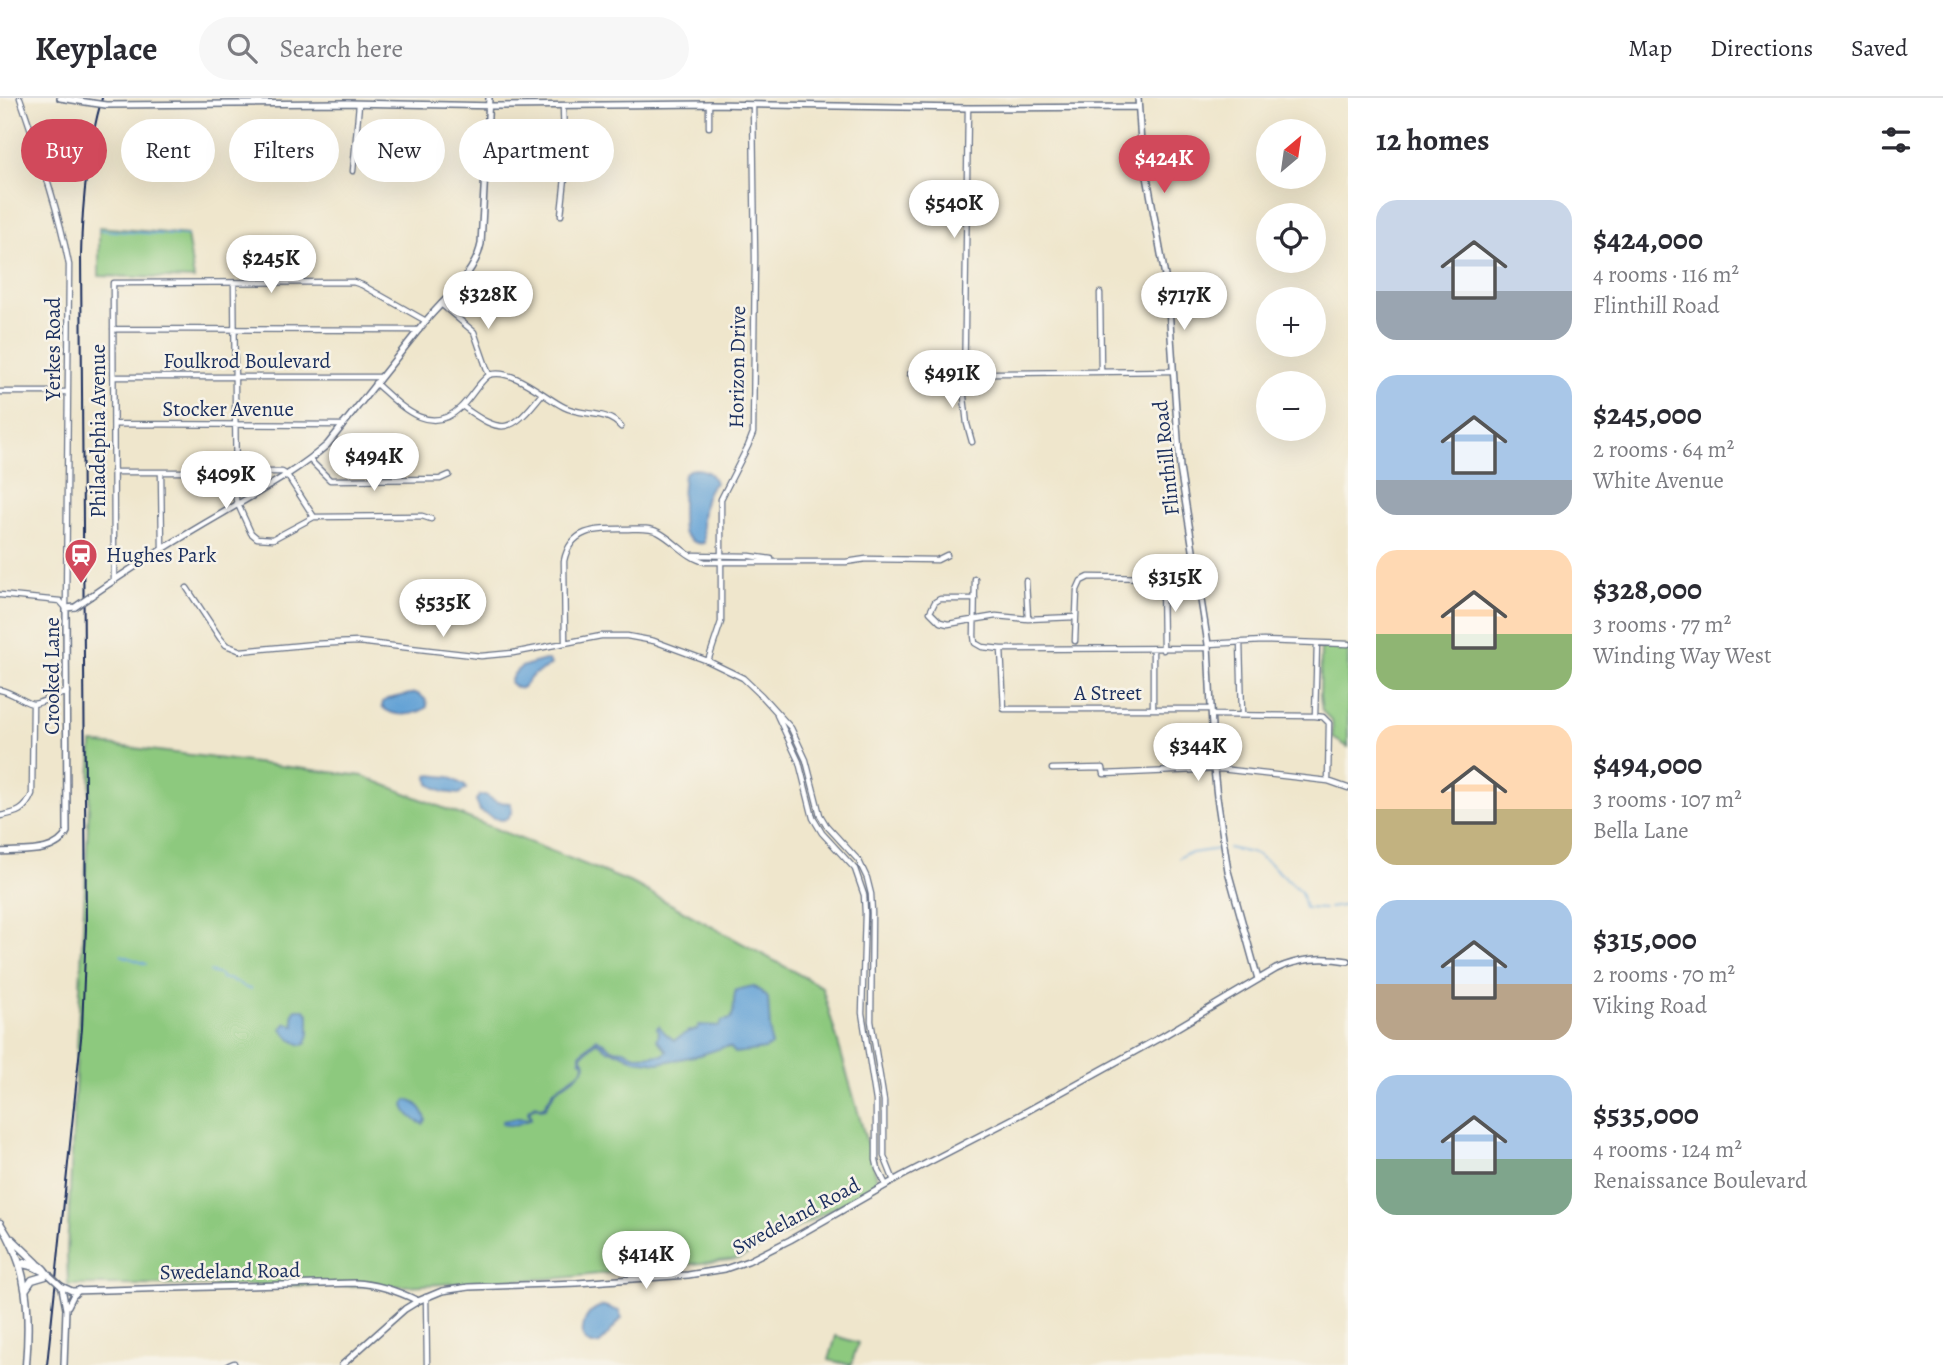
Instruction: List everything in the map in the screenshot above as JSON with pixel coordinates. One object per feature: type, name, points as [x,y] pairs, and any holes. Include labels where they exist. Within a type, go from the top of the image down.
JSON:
[{"type":"main road","points":[[0,1223],[20,1264],[25,1291],[28,1331],[26,1365]]},
{"type":"main road","points":[[8,1235],[37,1263]]},
{"type":"main road","points":[[25,1291],[32,1280],[48,1275]]},
{"type":"street","name":"Yerkes Road","points":[[20,98],[47,175],[69,265],[66,608]]},
{"type":"street","points":[[60,98],[106,105],[489,102],[563,106],[709,104],[968,108],[1138,107]]},
{"type":"street","name":"Flinthill Road","points":[[1138,98],[1141,143],[1168,293],[1180,468],[1208,646],[1214,769],[1228,871],[1258,979]]},
{"type":"street","name":"Crooked Lane","points":[[0,852],[55,846],[67,832],[66,608],[75,607],[162,549],[287,475],[327,445],[469,271],[480,251],[489,102]]},
{"type":"street","points":[[358,119],[359,104]]},
{"type":"street","points":[[709,104],[709,127]]},
{"type":"street","name":"Horizon Drive","points":[[708,661],[721,622],[720,499],[751,441],[753,428],[753,105]]},
{"type":"street","points":[[561,215],[565,178],[563,106]]},
{"type":"street","points":[[968,108],[964,373],[965,408],[972,442]]},
{"type":"street","name":"Philadelphia Avenue","points":[[114,580],[113,283],[234,283]]},
{"type":"street","points":[[426,321],[357,283],[234,283],[237,505],[251,533],[257,538],[273,539],[314,517],[422,516],[431,519]]},
{"type":"street","points":[[1100,293],[1101,372]]},
{"type":"street","points":[[441,304],[474,332],[489,375]]},
{"type":"street","points":[[113,329],[419,330]]},
{"type":"street","points":[[910,374],[1173,371]]},
{"type":"street","points":[[375,383],[408,412],[422,418],[443,418],[462,406],[489,375],[510,375],[571,411],[608,416],[621,427]]},
{"type":"street","name":"Foulkrod Boulevard","points":[[114,377],[381,377]]},
{"type":"street","points":[[0,392],[68,392]]},
{"type":"street","points":[[462,406],[487,423],[496,426],[508,425],[524,416],[542,394]]},
{"type":"street","name":"Stocker Avenue","points":[[114,424],[343,425]]},
{"type":"street","points":[[310,460],[330,481],[440,479],[449,475]]},
{"type":"street","points":[[113,472],[282,472],[287,475],[314,517]]},
{"type":"street","points":[[161,472],[162,549]]},
{"type":"street","points":[[565,643],[564,561],[569,545],[589,530],[651,529],[703,562],[937,560],[947,555]]},
{"type":"street","points":[[689,554],[756,556],[780,561]]},
{"type":"street","points":[[1075,641],[1077,590],[1081,581],[1089,577],[1162,578],[1197,575]]},
{"type":"street","points":[[1162,578],[1163,649]]},
{"type":"street","points":[[975,579],[975,642],[982,647],[1153,650],[1240,642],[1348,644]]},
{"type":"street","points":[[1026,581],[1028,619]]},
{"type":"street","points":[[187,588],[219,638],[226,645],[241,651],[358,642],[481,656],[513,653],[601,636],[627,636],[645,639],[708,661],[743,678],[791,728],[803,750],[820,815],[859,861],[869,886],[873,914],[870,1013],[884,1101],[884,1156],[894,1181]]},
{"type":"street","points":[[0,595],[60,601],[66,608]]},
{"type":"street","points":[[975,599],[940,599],[935,602],[930,612],[940,622],[948,624],[996,617],[1075,617]]},
{"type":"street","points":[[1240,642],[1242,715]]},
{"type":"street","points":[[1317,643],[1315,716],[1323,717],[1328,723],[1328,781]]},
{"type":"street","name":"A Street","points":[[1001,649],[1004,709],[1153,708],[1242,715],[1315,716]]},
{"type":"street","points":[[1153,650],[1153,708]]},
{"type":"street","points":[[0,690],[33,704],[67,692]]},
{"type":"street","points":[[0,816],[22,811],[32,794],[33,704]]},
{"type":"street","points":[[773,708],[799,762],[813,818],[820,830],[855,869],[864,895],[862,1013],[876,1101],[876,1160],[886,1185]]},
{"type":"street","points":[[1052,769],[1103,768],[1104,774],[1214,769],[1328,781],[1348,788]]},
{"type":"street","name":"Swedeland Road","points":[[61,1287],[79,1290],[360,1283],[379,1286],[418,1301],[442,1291],[469,1287],[619,1280],[698,1274],[725,1269],[790,1240],[886,1185],[1163,1036],[1283,966],[1318,958],[1348,959]]},
{"type":"street","points":[[20,1264],[28,1261],[37,1263],[48,1275]]},
{"type":"street","points":[[20,1264],[48,1275],[61,1287],[66,1309],[64,1365]]},
{"type":"street","points":[[66,1309],[79,1290]]},
{"type":"street","points":[[426,1297],[428,1365]]},
{"type":"street","points":[[342,1365],[391,1320],[418,1301]]},
{"type":"green space","points":[[99,227],[187,235],[194,279],[99,276]]},
{"type":"green space","points":[[1321,646],[1348,647],[1348,747],[1333,738],[1332,721],[1322,711]]},
{"type":"green space","points":[[92,743],[363,776],[634,884],[822,987],[877,1178],[875,1186],[739,1259],[561,1278],[404,1286],[68,1285],[67,1252]]},
{"type":"green space","points":[[836,1336],[858,1343],[851,1365],[829,1360]]},
{"type":"water","points":[[696,469],[708,473],[715,483],[705,500],[702,520],[704,543],[687,537],[682,525],[684,474]]},
{"type":"water","points":[[545,660],[551,664],[532,676],[523,687],[518,688],[510,682],[520,668]]},
{"type":"water","points":[[415,693],[422,696],[427,707],[411,714],[398,714],[382,707],[387,699]]},
{"type":"water","points":[[429,775],[449,777],[466,789],[459,794],[443,792],[429,784]]},
{"type":"water","points":[[480,795],[497,802],[510,803],[512,810],[507,819],[499,820],[480,811],[476,800]]},
{"type":"water","points":[[753,986],[768,998],[771,1045],[765,1049],[735,1053],[730,1047],[724,1047],[659,1063],[635,1060],[608,1050],[597,1041],[582,1055],[586,1064],[583,1068],[584,1062],[580,1060],[580,1054],[597,1038],[612,1049],[624,1050],[635,1056],[663,1055],[667,1051],[657,1039],[659,1026],[674,1040],[698,1029],[699,1025],[719,1026],[722,1021],[731,1019],[736,990]]},
{"type":"water","points":[[296,1009],[304,1009],[309,1015],[309,1034],[306,1044],[302,1045],[290,1039],[282,1028],[287,1023],[294,1026],[293,1013]]},
{"type":"water","points":[[581,1071],[556,1090],[545,1108],[536,1107],[529,1110],[531,1119],[513,1125],[502,1124],[502,1121],[518,1118],[529,1119],[528,1112],[529,1109],[536,1105],[544,1107],[554,1090]]},
{"type":"water","points":[[407,1100],[422,1110],[426,1120],[423,1124],[406,1111],[404,1104]]},
{"type":"water","points":[[604,1306],[619,1311],[622,1318],[600,1344],[592,1345],[586,1342],[583,1336],[585,1321],[589,1314]]},
{"type":"waterway","points":[[99,230],[187,236]]},
{"type":"waterway","points":[[1228,848],[1256,854],[1301,892],[1305,908],[1324,909]]},
{"type":"waterway","points":[[1179,858],[1185,854],[1219,849]]},
{"type":"waterway","points":[[1329,908],[1348,905]]},
{"type":"waterway","points":[[121,955],[146,964]]},
{"type":"waterway","points":[[210,972],[251,989]]},
{"type":"tram line","points":[[47,1365],[82,1029],[86,928],[81,256],[86,176],[102,98]]},
{"type":"place","name":"Hughes Park","points":[[81,585]]}]
